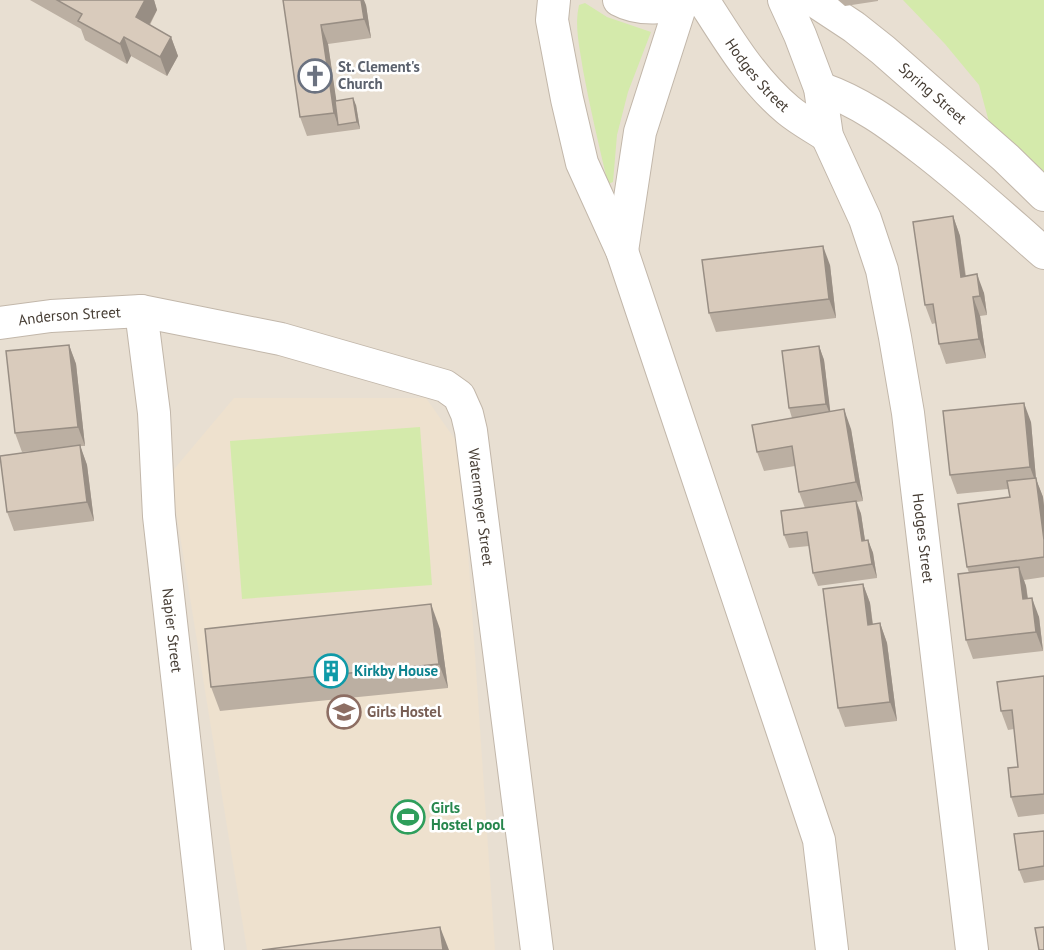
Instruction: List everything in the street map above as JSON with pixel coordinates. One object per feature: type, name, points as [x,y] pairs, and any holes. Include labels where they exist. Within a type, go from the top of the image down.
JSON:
[{"type":"street","points":[[554,0],[552,20],[582,163],[622,251],[819,840],[832,950]]},
{"type":"street","points":[[619,0],[653,8],[691,1]]},
{"type":"street","name":"Hodges Street","points":[[784,0],[820,88],[827,136],[865,219],[882,270],[896,337],[909,425],[972,950]]},
{"type":"street","name":"Spring Street","points":[[813,0],[884,50],[1006,158],[1044,195]]},
{"type":"street","points":[[622,251],[640,132],[691,1]]},
{"type":"street","name":"Hodges Street","points":[[691,1],[758,79],[789,111],[827,136]]},
{"type":"street","points":[[820,88],[852,102],[908,138],[1044,253]]},
{"type":"street","name":"Anderson Street","points":[[0,323],[51,316],[141,311]]},
{"type":"street","name":"Napier Street","points":[[141,311],[154,413],[159,516],[208,950]]},
{"type":"street","name":"Watermeyer Street","points":[[141,311],[281,339],[445,386],[459,396],[471,431],[537,950]]},
{"type":"shaded area","points":[[0,0],[1044,0],[1044,950],[0,950]]},
{"type":"shaded area","name":"Girls Hostel","points":[[234,398],[426,398],[461,448],[495,950],[247,950],[170,474]]},
{"type":"green space","points":[[903,0],[1044,0],[1044,175],[1026,164],[989,122],[979,85],[945,44]]},
{"type":"green space","points":[[585,3],[607,17],[651,32],[628,92],[617,135],[613,182],[608,184],[578,38],[579,5]]},
{"type":"green space","points":[[420,427],[432,585],[242,599],[230,441]]},
{"type":"water","name":"Girls Hostel pool","points":[[416,800],[417,833],[399,833],[398,801]]},
{"type":"building","points":[[57,0],[145,0],[136,17],[171,37],[160,57],[124,37],[120,44],[78,21],[82,14]]},
{"type":"building","name":"St. Clement's Church","points":[[283,0],[361,0],[364,19],[321,25],[334,113],[300,117]]},
{"type":"building","points":[[353,98],[357,122],[338,125],[335,101]]},
{"type":"building","points":[[953,216],[961,277],[977,274],[980,296],[973,297],[979,339],[939,344],[933,304],[925,305],[913,222]]},
{"type":"building","points":[[823,246],[829,299],[709,313],[702,260]]},
{"type":"building","points":[[69,345],[78,427],[15,433],[6,351]]},
{"type":"building","points":[[819,346],[826,404],[789,408],[782,351]]},
{"type":"building","points":[[1024,403],[1030,467],[950,475],[943,411]]},
{"type":"building","points":[[844,409],[856,482],[799,492],[792,446],[757,452],[752,425]]},
{"type":"building","points":[[80,445],[87,502],[7,512],[0,456]]},
{"type":"building","points":[[1036,478],[1044,557],[967,567],[958,504],[1010,497],[1007,481]]},
{"type":"building","points":[[856,501],[862,541],[868,540],[872,564],[813,573],[807,532],[784,535],[781,511]]},
{"type":"building","points":[[1019,567],[1023,599],[1032,598],[1036,632],[966,640],[958,574]]},
{"type":"building","points":[[863,584],[868,625],[880,623],[890,702],[838,708],[823,589]]},
{"type":"building","points":[[431,604],[439,664],[211,687],[205,629]]},
{"type":"building","points":[[1044,676],[1044,794],[1011,797],[1008,768],[1018,767],[1012,710],[1001,711],[997,682]]},
{"type":"building","points":[[1044,831],[1044,866],[1019,870],[1014,834]]},
{"type":"building","points":[[440,927],[443,950],[262,950]]},
{"type":"building","points":[[1044,927],[1044,950],[1039,950],[1035,928]]},
{"type":"place","name":"St. Clement's Church","points":[[315,76]]},
{"type":"place","name":"Kirkby House","points":[[331,671]]},
{"type":"place","name":"Girls Hostel","points":[[344,712]]},
{"type":"place","name":"Girls Hostel pool","points":[[408,817]]}]
